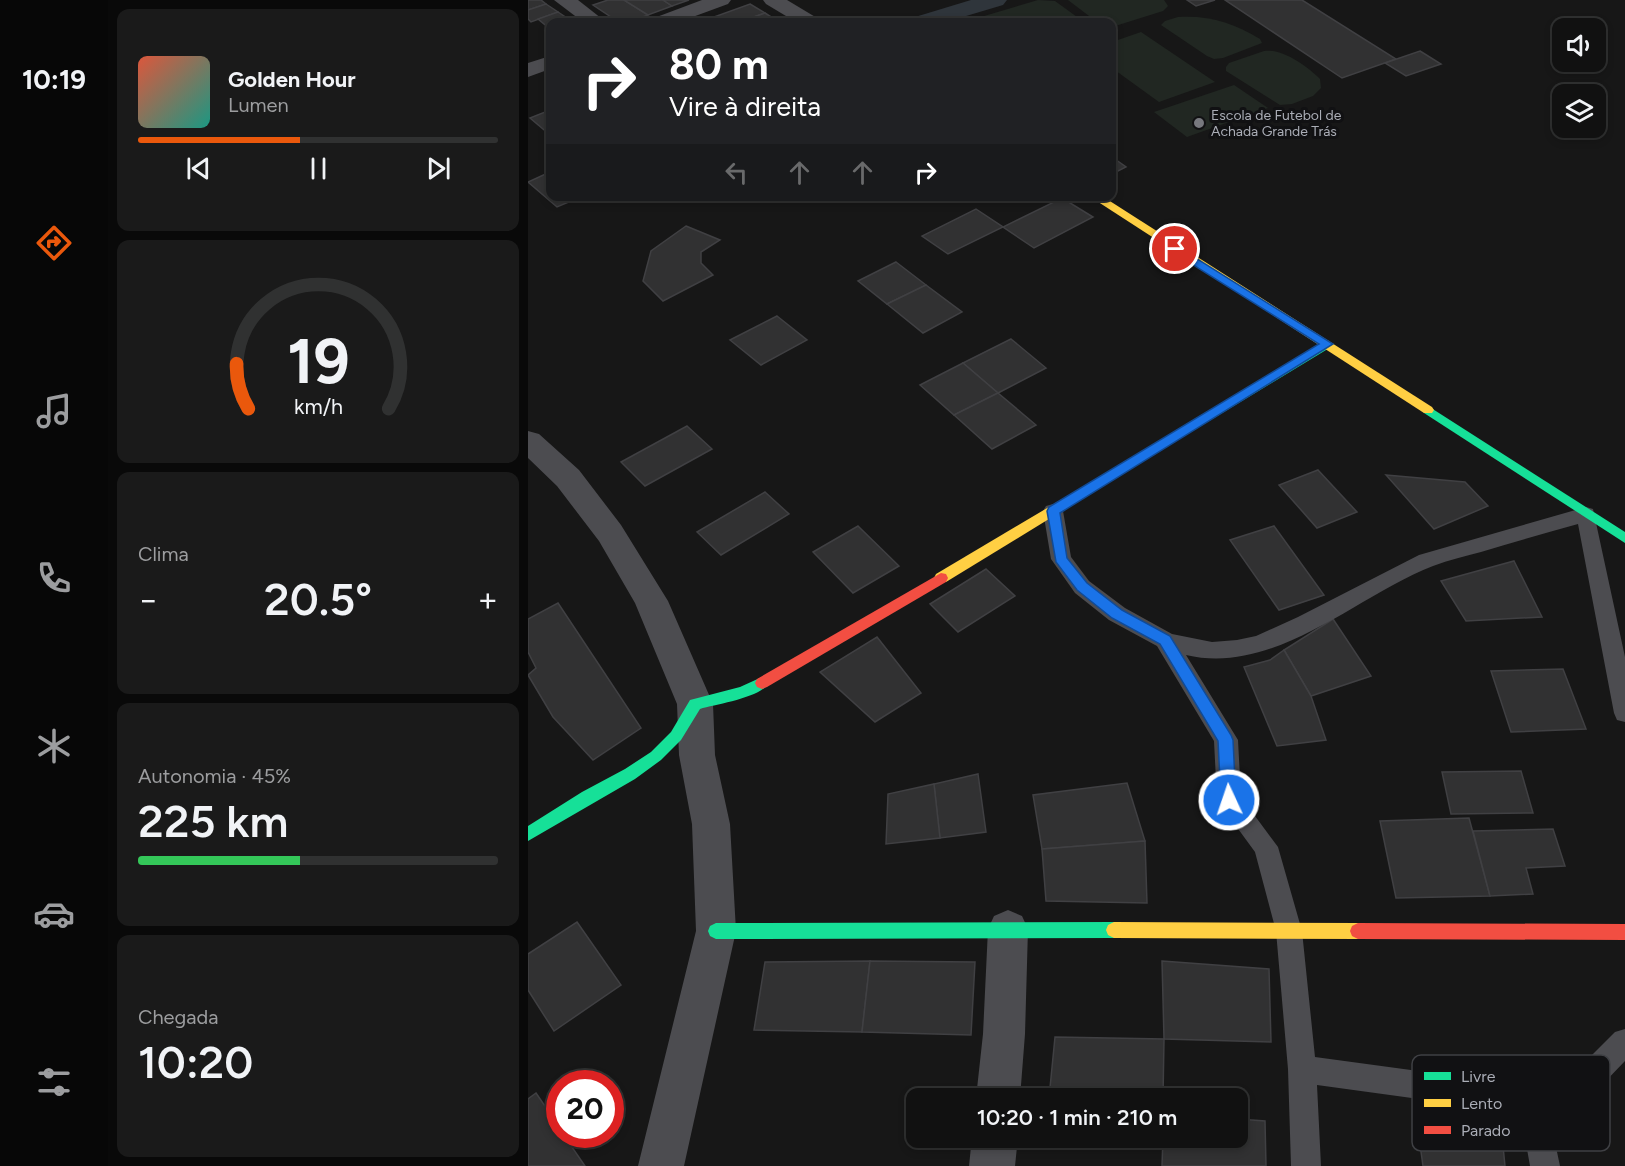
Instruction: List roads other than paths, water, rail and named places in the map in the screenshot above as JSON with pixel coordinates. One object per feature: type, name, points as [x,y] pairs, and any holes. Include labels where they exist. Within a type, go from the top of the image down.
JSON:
[{"type":"street","points":[[564,0],[590,18]]},
{"type":"street","points":[[672,18],[721,0]]},
{"type":"street","points":[[773,0],[803,18]]},
{"type":"street","points":[[528,70],[546,63]]},
{"type":"street","points":[[1102,201],[1625,538]]},
{"type":"street","points":[[528,834],[587,797],[630,774],[656,756],[676,736],[695,704],[743,692],[773,678],[1327,344]]},
{"type":"street","points":[[528,441],[567,478],[616,541],[651,601],[695,704],[697,755],[711,824],[716,931],[661,1166]]},
{"type":"street","points":[[716,931],[1008,929],[1625,932]]},
{"type":"street","points":[[999,1088],[1004,1034],[1008,929]]},
{"type":"street","points":[[992,1166],[994,1148]]},
{"type":"lane","points":[[1053,511],[1061,559],[1082,586],[1117,614],[1165,640],[1212,651],[1237,649],[1261,643],[1306,623],[1426,561],[1586,514],[1625,713]]},
{"type":"lane","points":[[1165,640],[1226,740],[1229,800],[1266,847],[1289,931],[1302,1069],[1306,1166]]},
{"type":"lane","points":[[1610,1057],[1625,1042]]},
{"type":"lane","points":[[1302,1069],[1412,1084]]},
{"type":"lane","points":[[1542,1151],[1545,1166]]},
{"type":"waterway","points":[[936,18],[995,0]]},
{"type":"place","name":"Escola de Futebol de Achada Grande Trás","points":[[1199,123]]}]
